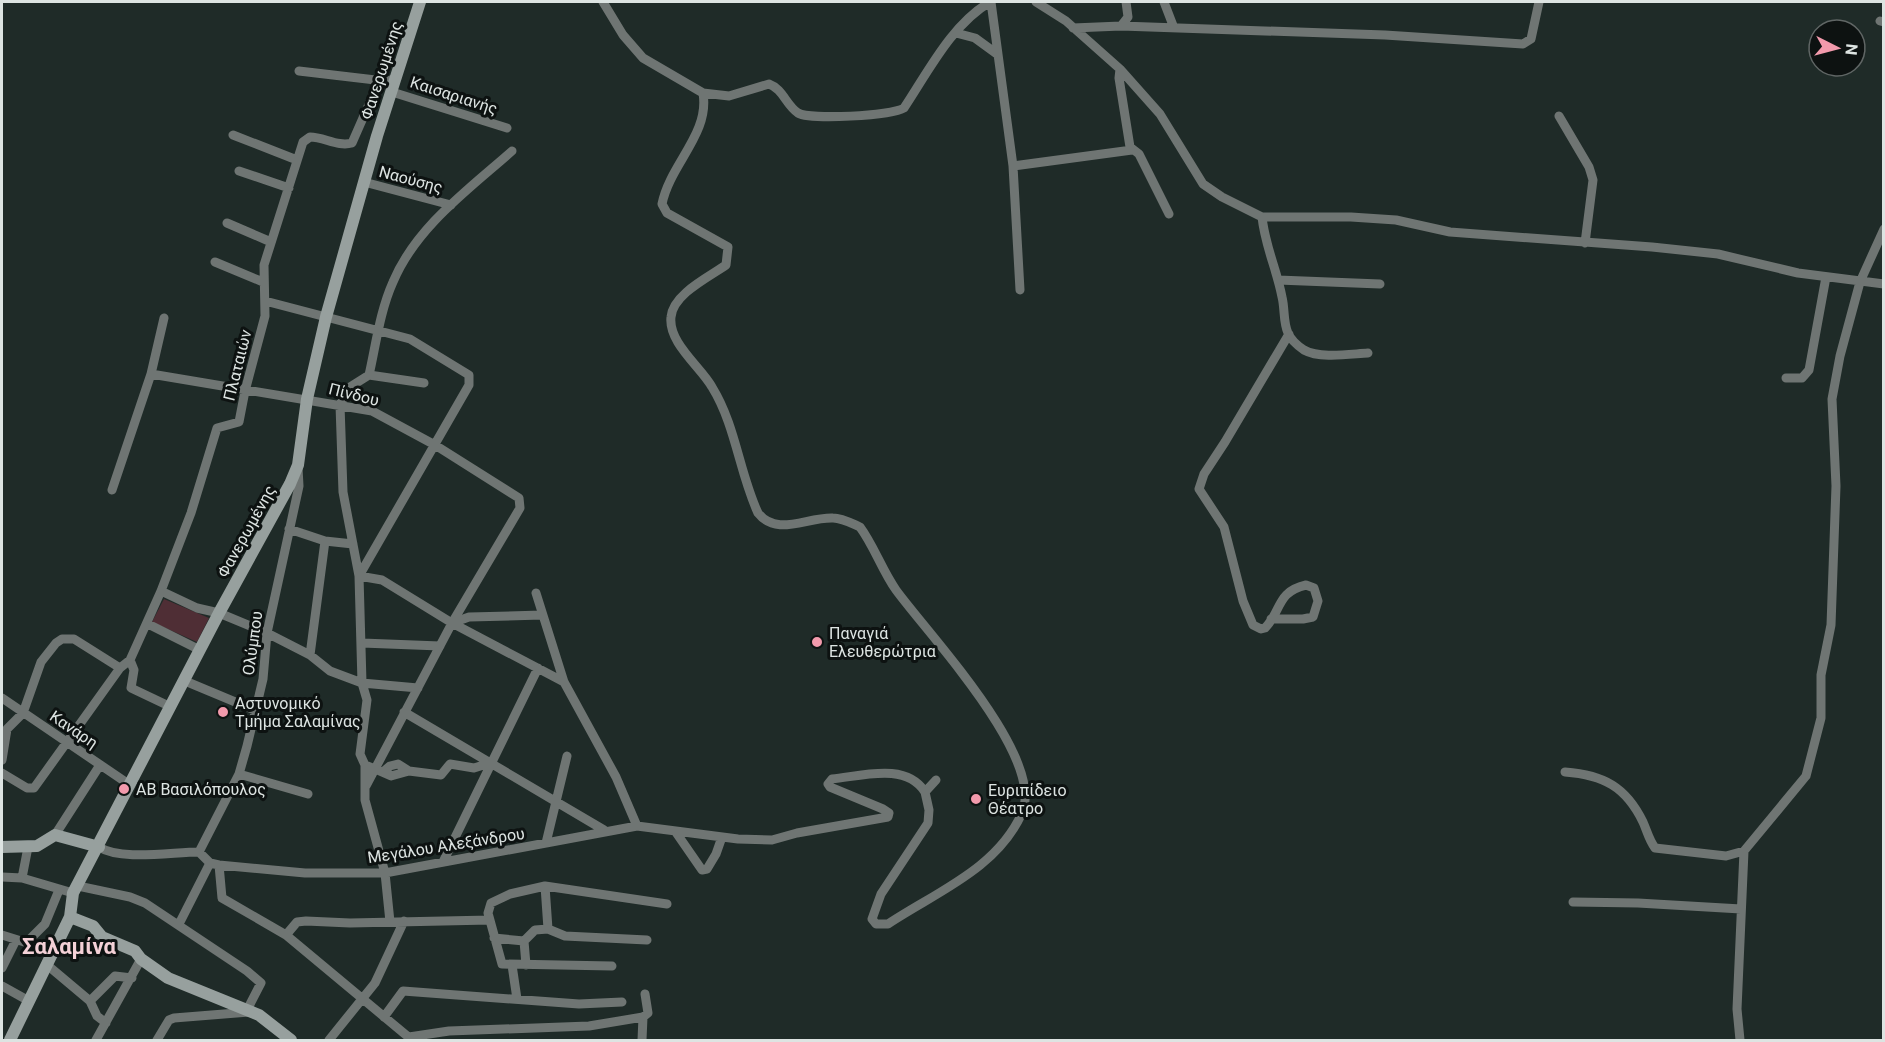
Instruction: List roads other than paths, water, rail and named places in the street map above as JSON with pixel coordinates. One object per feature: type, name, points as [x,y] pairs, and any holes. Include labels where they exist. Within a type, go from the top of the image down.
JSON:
[{"type":"main road","name":"Φανερωμένης","points":[[10,1041],[70,917],[76,889],[219,613],[282,503],[298,465],[307,399],[326,317],[390,83],[420,2]]},
{"type":"main road","points":[[2,847],[38,846],[55,835],[99,846]]},
{"type":"main road","points":[[70,917],[93,926],[102,937],[135,951],[141,959],[168,978],[249,1011],[291,1041]]},
{"type":"street","points":[[603,2],[623,35],[643,58],[703,93],[729,96],[769,84],[777,88],[791,107],[802,115],[889,114],[904,108],[956,33],[975,11],[991,2],[1013,166],[1020,290]]},
{"type":"street","points":[[1036,2],[1073,28],[1120,69],[1160,114],[1203,184],[1222,197],[1262,217],[1351,217],[1396,220],[1450,232],[1718,254],[1772,268],[1884,284]]},
{"type":"street","points":[[1121,26],[1128,17],[1126,2]]},
{"type":"street","points":[[1164,2],[1174,28]]},
{"type":"street","points":[[1073,28],[1121,26],[1454,38],[1523,44],[1531,39],[1539,2]]},
{"type":"street","points":[[956,33],[975,38],[997,54]]},
{"type":"street","points":[[1120,69],[1119,78],[1132,150]]},
{"type":"street","name":"Καισαριανής","points":[[298,70],[390,83],[507,128]]},
{"type":"street","name":"Πλαταιών","points":[[161,591],[191,513],[218,428],[239,422],[245,391],[266,316],[264,265],[303,142],[310,137],[344,145],[352,143],[374,92],[390,83]]},
{"type":"street","points":[[703,93],[704,117],[676,169],[662,204],[668,213],[728,247],[729,260],[726,265],[683,297],[673,308],[670,318],[678,340],[712,387],[727,417],[752,501],[758,513],[771,524],[832,518],[860,527],[895,587],[989,711],[1014,752],[1024,778],[1023,810],[1009,835],[990,857],[888,924],[873,923],[873,915],[881,894],[928,823],[925,792],[936,780]]},
{"type":"street","points":[[1559,116],[1589,167],[1593,180],[1586,243]]},
{"type":"street","points":[[233,135],[297,160]]},
{"type":"street","points":[[1013,166],[1132,150],[1139,154],[1168,214]]},
{"type":"street","points":[[369,375],[390,289],[400,267],[415,244],[451,205],[512,151]]},
{"type":"street","points":[[239,171],[289,188]]},
{"type":"street","name":"Ναούσης","points":[[364,182],[451,205]]},
{"type":"street","points":[[1262,217],[1264,242],[1278,280],[1288,334],[1306,351],[1323,354],[1368,353]]},
{"type":"street","points":[[227,223],[271,242]]},
{"type":"street","points":[[1565,772],[1602,780],[1622,790],[1630,798],[1655,848],[1726,856],[1744,851],[1806,776],[1821,718],[1821,675],[1832,626],[1836,486],[1832,399],[1840,356],[1860,282],[1884,229]]},
{"type":"street","points":[[215,262],[263,282]]},
{"type":"street","points":[[1786,378],[1802,378],[1809,370],[1826,277]]},
{"type":"street","points":[[1278,280],[1380,284]]},
{"type":"street","points":[[265,301],[410,339],[470,375],[468,385],[435,445],[358,576]]},
{"type":"street","points":[[112,490],[151,374],[164,318]]},
{"type":"street","points":[[1271,619],[1303,620],[1313,617],[1318,601],[1314,588],[1306,585],[1291,590],[1282,598],[1265,628],[1261,629],[1253,625],[1243,601],[1224,527],[1199,489],[1204,474],[1288,334]]},
{"type":"street","name":"Πίνδου","points":[[151,374],[372,411],[435,445],[519,498],[520,508],[452,623]]},
{"type":"street","points":[[390,922],[385,873],[365,800],[365,765],[360,754],[366,700],[362,683],[358,576],[343,492],[340,405],[350,387],[369,375],[424,382]]},
{"type":"street","name":"Ολύμπου","points":[[199,852],[240,774],[257,711],[267,633],[298,486],[298,465]]},
{"type":"street","points":[[289,529],[325,541],[353,544]]},
{"type":"street","points":[[310,655],[325,541]]},
{"type":"street","points":[[358,576],[381,580],[452,623],[564,682]]},
{"type":"street","points":[[2,773],[27,788],[34,788],[66,740],[120,668],[130,660],[161,591],[197,608],[219,613],[267,633],[310,655],[330,671],[362,683],[418,688]]},
{"type":"street","points":[[536,593],[564,682],[616,777],[637,826]]},
{"type":"street","points":[[364,789],[379,771],[404,712],[452,623],[469,617],[542,615]]},
{"type":"street","points":[[148,624],[200,650]]},
{"type":"street","points":[[2,760],[4,729],[23,713],[41,662],[62,639],[74,639],[120,668]]},
{"type":"street","points":[[362,643],[440,646]]},
{"type":"street","points":[[130,660],[134,670],[131,688],[171,707]]},
{"type":"street","points":[[443,862],[538,668]]},
{"type":"street","points":[[185,681],[257,711]]},
{"type":"street","name":"Κανάρη","points":[[2,698],[130,785]]},
{"type":"street","points":[[404,712],[604,830]]},
{"type":"street","points":[[546,843],[567,756]]},
{"type":"street","points":[[365,765],[391,776],[409,771],[441,775],[450,764],[474,768],[490,764]]},
{"type":"street","points":[[55,835],[100,765]]},
{"type":"street","points":[[240,774],[308,794]]},
{"type":"street","name":"Μεγάλου Αλεξάνδρου","points":[[214,864],[305,873],[385,873],[604,830],[637,826],[722,837],[772,840],[797,833],[888,817],[889,813],[883,809],[830,787],[828,784],[832,779],[900,774],[917,781],[925,792]]},
{"type":"street","points":[[675,831],[702,870],[707,869],[722,837]]},
{"type":"street","points":[[99,846],[108,853],[123,854],[199,852],[214,864],[222,898],[286,935],[410,1039],[449,1031],[589,1026],[643,1017],[648,1012],[645,994]]},
{"type":"street","points":[[22,878],[28,847]]},
{"type":"street","points":[[1740,1041],[1737,1009],[1744,851]]},
{"type":"street","points":[[179,924],[214,864]]},
{"type":"street","points":[[2,877],[22,878],[59,890],[76,889],[130,897],[179,924],[261,983],[249,1011],[174,1018],[169,1020],[157,1041]]},
{"type":"street","points":[[545,886],[548,929]]},
{"type":"street","points":[[612,966],[512,965],[499,962],[489,908],[494,901],[510,894],[545,886],[667,904]]},
{"type":"street","points":[[2,968],[21,941],[45,924],[59,890]]},
{"type":"street","points":[[1573,902],[1741,909]]},
{"type":"street","points":[[286,935],[297,922],[306,921],[490,920]]},
{"type":"street","points":[[330,1041],[375,983],[404,921]]},
{"type":"street","points":[[45,924],[63,930]]},
{"type":"street","points":[[526,965],[524,941],[535,930],[548,929],[565,936],[647,940]]},
{"type":"street","points":[[2,936],[53,951]]},
{"type":"street","points":[[494,938],[524,941]]},
{"type":"street","points":[[96,1041],[141,959]]},
{"type":"street","points":[[46,964],[90,1001],[97,1016],[106,1023]]},
{"type":"street","points":[[512,965],[517,999]]},
{"type":"street","points":[[90,1001],[115,976],[132,978]]},
{"type":"street","points":[[2,986],[29,1001]]},
{"type":"street","points":[[384,1017],[404,991],[579,1004],[622,1002]]},
{"type":"street","points":[[642,1041],[643,1017]]},
{"type":"place","name":"Παναγιά Ελευθερώτρια","points":[[817,642]]},
{"type":"place","name":"Αστυνομικό Τμήμα Σαλαμίνας","points":[[223,712]]},
{"type":"place","name":"ΑΒ Βασιλόπουλος","points":[[124,789]]},
{"type":"place","name":"Ευριπίδειο Θέατρο","points":[[976,799]]},
{"type":"district","name":"Σαλαμίνα","points":[[69,946]]}]
